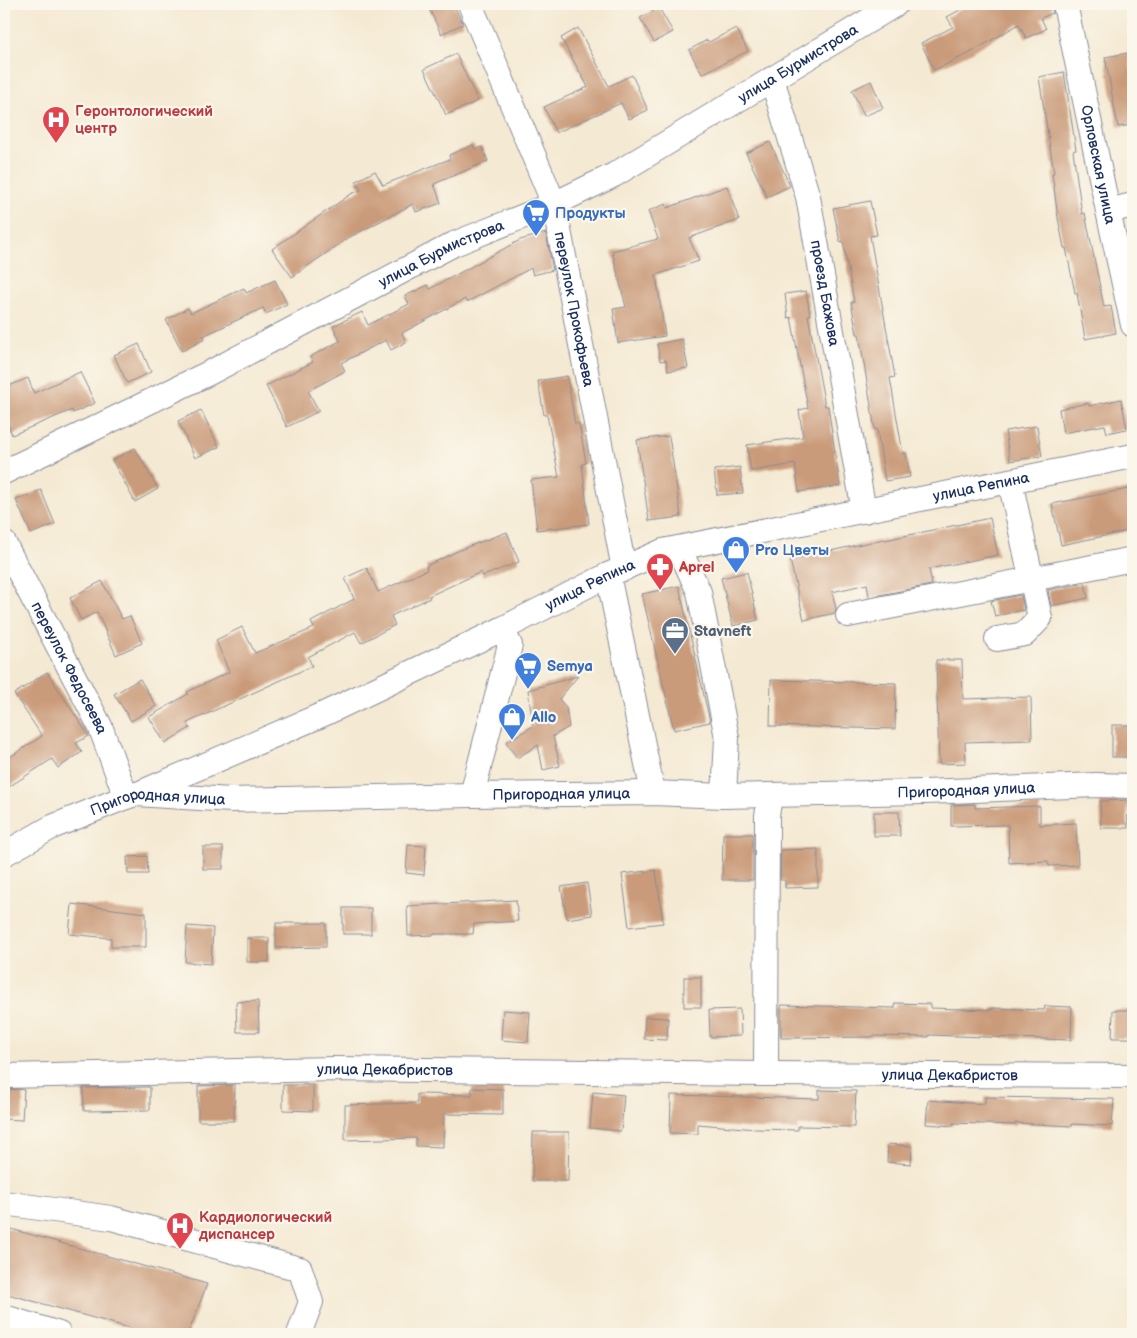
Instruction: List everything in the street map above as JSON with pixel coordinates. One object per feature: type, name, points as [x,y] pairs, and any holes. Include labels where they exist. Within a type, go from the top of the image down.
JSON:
[{"type":"street","name":"переулок Прокофьева","points":[[470,4],[554,204],[652,793]]},
{"type":"street","name":"улица Бурмистрова","points":[[4,472],[211,372],[454,244],[554,204],[614,175],[896,4]]},
{"type":"street","name":"Орловская улица","points":[[1065,4],[1133,325]]},
{"type":"street","name":"проезд Бажова","points":[[772,79],[808,197],[864,511]]},
{"type":"street","points":[[1108,211],[1133,205]]},
{"type":"street","name":"улица Репина","points":[[131,795],[326,713],[663,551],[1133,456]]},
{"type":"street","points":[[997,639],[1025,634],[1040,618],[1010,481]]},
{"type":"street","name":"переулок Федосеева","points":[[4,543],[100,726],[131,795]]},
{"type":"street","points":[[678,548],[699,592],[727,738],[724,796]]},
{"type":"street","points":[[848,615],[1133,559]]},
{"type":"street","points":[[472,794],[510,645],[502,630]]},
{"type":"street","name":"Пригородная улица","points":[[4,854],[52,827],[131,795],[231,800],[472,794],[652,793],[770,796],[1096,785],[1133,786]]},
{"type":"street","points":[[766,1074],[767,816],[770,796]]},
{"type":"street","name":"улица Декабристов","points":[[4,1076],[335,1069],[1133,1076]]},
{"type":"street","points":[[4,1203],[111,1218],[300,1269],[311,1302],[299,1334]]},
{"type":"street","points":[[4,1317],[59,1334]]},
{"type":"building","points":[[427,4],[453,4],[463,24],[441,34]]},
{"type":"building","points":[[971,4],[1052,4],[1053,13],[1041,18],[1046,29],[1026,38],[1019,24],[968,54],[934,70],[921,43],[953,27],[947,17]]},
{"type":"building","points":[[659,8],[673,32],[654,42],[640,18]]},
{"type":"building","points":[[578,28],[609,86],[632,75],[648,110],[629,119],[621,103],[556,133],[544,107],[588,87],[561,38]]},
{"type":"building","points":[[736,28],[748,51],[702,74],[689,50]]},
{"type":"building","points":[[1128,53],[1133,79],[1133,125],[1118,127],[1105,57]]},
{"type":"building","points":[[456,54],[478,101],[446,115],[424,69]]},
{"type":"building","points":[[1064,72],[1076,150],[1073,151],[1082,214],[1085,213],[1104,307],[1111,306],[1116,333],[1085,339],[1077,293],[1075,293],[1058,218],[1052,173],[1054,173],[1039,77]]},
{"type":"building","points":[[871,81],[883,108],[864,116],[852,90]]},
{"type":"building","points":[[770,142],[790,186],[767,197],[746,153]]},
{"type":"building","points":[[473,145],[475,149],[482,147],[488,161],[434,184],[441,203],[416,212],[413,204],[348,238],[292,277],[272,249],[351,194],[361,190],[356,181],[375,171],[383,185],[450,159],[449,155]]},
{"type":"building","points":[[727,186],[739,220],[689,238],[699,261],[656,275],[665,336],[618,343],[613,309],[626,307],[612,251],[658,239],[648,211],[666,204],[667,208]]},
{"type":"building","points":[[870,201],[877,235],[870,236],[895,377],[890,378],[903,454],[906,453],[910,477],[885,481],[859,334],[857,334],[851,302],[854,302],[843,241],[840,242],[833,208]]},
{"type":"building","points":[[546,233],[553,270],[533,275],[531,268],[467,302],[465,299],[402,333],[406,342],[391,350],[386,340],[341,363],[345,371],[308,391],[319,411],[287,427],[266,386],[313,362],[310,357],[340,341],[333,326],[362,312],[368,325],[409,304],[405,296],[428,285],[430,289],[520,240]]},
{"type":"building","points":[[275,280],[287,304],[266,314],[263,308],[203,336],[205,339],[182,351],[166,320],[188,308],[191,313],[244,288],[246,293]]},
{"type":"building","points":[[806,291],[810,315],[808,315],[825,406],[828,406],[840,486],[799,492],[795,464],[751,471],[747,445],[803,437],[799,410],[808,408],[791,317],[788,318],[785,294]]},
{"type":"building","points":[[682,339],[688,368],[668,371],[666,360],[660,361],[657,344]]},
{"type":"building","points":[[139,344],[151,372],[127,383],[114,355]]},
{"type":"building","points":[[80,372],[95,403],[73,413],[72,410],[12,435],[4,414],[4,388],[28,378],[34,393]]},
{"type":"building","points":[[567,376],[575,424],[579,423],[586,463],[582,464],[589,524],[537,530],[531,480],[559,477],[547,415],[544,415],[538,381]]},
{"type":"building","points":[[1121,399],[1127,429],[1107,433],[1105,425],[1063,433],[1059,409],[1088,403],[1089,406]]},
{"type":"building","points":[[201,410],[219,447],[195,458],[178,421]]},
{"type":"building","points":[[1037,426],[1042,456],[1010,461],[1005,431]]},
{"type":"building","points":[[669,436],[681,517],[649,521],[637,440]]},
{"type":"building","points":[[135,448],[158,489],[135,502],[112,460]]},
{"type":"building","points":[[740,467],[743,493],[717,495],[714,470]]},
{"type":"building","points":[[1133,488],[1133,530],[1061,545],[1052,504]]},
{"type":"building","points":[[41,490],[55,524],[31,534],[16,500]]},
{"type":"building","points":[[990,518],[998,555],[929,569],[932,585],[869,597],[867,584],[832,592],[836,609],[835,613],[804,620],[790,560]]},
{"type":"building","points":[[507,532],[519,562],[483,576],[481,572],[429,596],[430,598],[391,616],[395,625],[361,643],[355,632],[308,657],[312,666],[187,723],[190,728],[165,743],[149,717],[188,694],[187,692],[229,672],[216,640],[242,627],[255,653],[314,628],[311,622],[354,599],[345,578],[367,568],[378,592],[427,570],[426,566],[462,549]]},
{"type":"building","points":[[747,572],[758,620],[733,626],[721,578]]},
{"type":"building","points":[[102,581],[122,619],[130,616],[142,643],[116,655],[97,612],[81,620],[70,598]]},
{"type":"building","points":[[1085,583],[1088,598],[1051,606],[1048,590]]},
{"type":"building","points":[[679,586],[710,722],[674,730],[642,594]]},
{"type":"building","points":[[1021,595],[1024,610],[995,616],[991,601]]},
{"type":"building","points":[[936,660],[962,660],[963,699],[1031,697],[1032,740],[965,742],[966,763],[939,764]]},
{"type":"building","points":[[47,672],[89,736],[76,743],[82,752],[58,768],[52,759],[4,790],[4,761],[42,736],[14,694]]},
{"type":"building","points":[[578,676],[559,699],[566,708],[569,727],[553,736],[560,766],[543,770],[538,745],[517,758],[506,742],[533,726],[528,690]]},
{"type":"building","points":[[140,679],[156,706],[131,721],[114,694]]},
{"type":"building","points":[[771,680],[896,683],[895,729],[770,726]]},
{"type":"building","points":[[1112,725],[1133,725],[1133,757],[1112,757]]},
{"type":"building","points":[[1127,800],[1128,828],[1101,828],[1100,801]]},
{"type":"building","points":[[975,804],[975,808],[1040,806],[1040,825],[1076,823],[1078,865],[1049,866],[1048,861],[1009,863],[1008,825],[951,826],[951,805]]},
{"type":"building","points":[[874,812],[899,812],[900,836],[874,836]]},
{"type":"building","points":[[723,834],[753,834],[753,880],[722,880]]},
{"type":"building","points":[[408,845],[426,846],[424,875],[406,873]]},
{"type":"building","points":[[203,847],[223,847],[223,869],[203,869]]},
{"type":"building","points":[[818,849],[818,887],[785,888],[785,880],[780,880],[781,850]]},
{"type":"building","points":[[147,856],[148,874],[128,874],[127,857]]},
{"type":"building","points":[[656,870],[663,923],[629,927],[622,874]]},
{"type":"building","points":[[587,883],[592,915],[567,919],[561,887]]},
{"type":"building","points":[[516,900],[518,921],[474,924],[473,934],[408,936],[407,906]]},
{"type":"building","points":[[72,904],[146,913],[146,947],[111,947],[111,938],[69,934]]},
{"type":"building","points":[[343,908],[371,908],[371,934],[343,934]]},
{"type":"building","points":[[276,923],[326,923],[326,947],[276,948]]},
{"type":"building","points":[[187,926],[213,928],[211,964],[185,962]]},
{"type":"building","points":[[247,938],[269,938],[269,962],[247,962]]},
{"type":"building","points":[[684,977],[701,977],[701,1007],[684,1007]]},
{"type":"building","points":[[258,1001],[259,1032],[237,1032],[236,1002]]},
{"type":"building","points":[[895,1003],[930,1004],[930,1008],[992,1010],[992,1008],[1044,1010],[1045,1006],[1072,1007],[1071,1040],[929,1035],[929,1037],[781,1038],[781,1005],[895,1008]]},
{"type":"building","points":[[740,1009],[741,1036],[710,1037],[709,1010]]},
{"type":"building","points":[[503,1010],[530,1012],[528,1042],[501,1040]]},
{"type":"building","points":[[1113,1010],[1133,1010],[1133,1038],[1112,1038]]},
{"type":"building","points":[[645,1017],[668,1018],[667,1040],[644,1039]]},
{"type":"building","points":[[235,1085],[234,1121],[198,1121],[198,1086]]},
{"type":"building","points":[[283,1085],[313,1085],[313,1111],[283,1110]]},
{"type":"building","points":[[150,1087],[150,1110],[84,1111],[83,1088]]},
{"type":"building","points":[[472,1088],[503,1089],[503,1115],[444,1114],[443,1147],[416,1146],[416,1138],[345,1140],[345,1105],[417,1103],[417,1094],[472,1095]]},
{"type":"building","points":[[4,1090],[24,1090],[22,1120],[4,1119]]},
{"type":"building","points":[[819,1090],[856,1091],[854,1127],[798,1126],[798,1130],[756,1129],[698,1124],[698,1134],[670,1133],[671,1095],[819,1099]]},
{"type":"building","points":[[593,1092],[624,1095],[621,1131],[590,1128]]},
{"type":"building","points":[[985,1097],[1114,1099],[1112,1126],[1015,1123],[1015,1125],[953,1123],[953,1126],[926,1124],[928,1100],[985,1104]]},
{"type":"building","points":[[533,1132],[569,1132],[568,1181],[532,1181]]},
{"type":"building","points":[[888,1144],[912,1146],[911,1164],[887,1162]]},
{"type":"building","points":[[4,1227],[207,1284],[188,1334],[151,1334],[4,1293]]},
{"type":"place","name":"Геронтологический центр","points":[[56,144]]},
{"type":"place","name":"Продукты","points":[[536,237]]},
{"type":"place","name":"Pro Цветы","points":[[736,574]]},
{"type":"place","name":"Aprel","points":[[660,591]]},
{"type":"place","name":"Stavneft","points":[[675,655]]},
{"type":"place","name":"Semya","points":[[528,690]]},
{"type":"place","name":"Allo","points":[[512,741]]},
{"type":"place","name":"Кардиологический диспансер","points":[[180,1250]]}]
